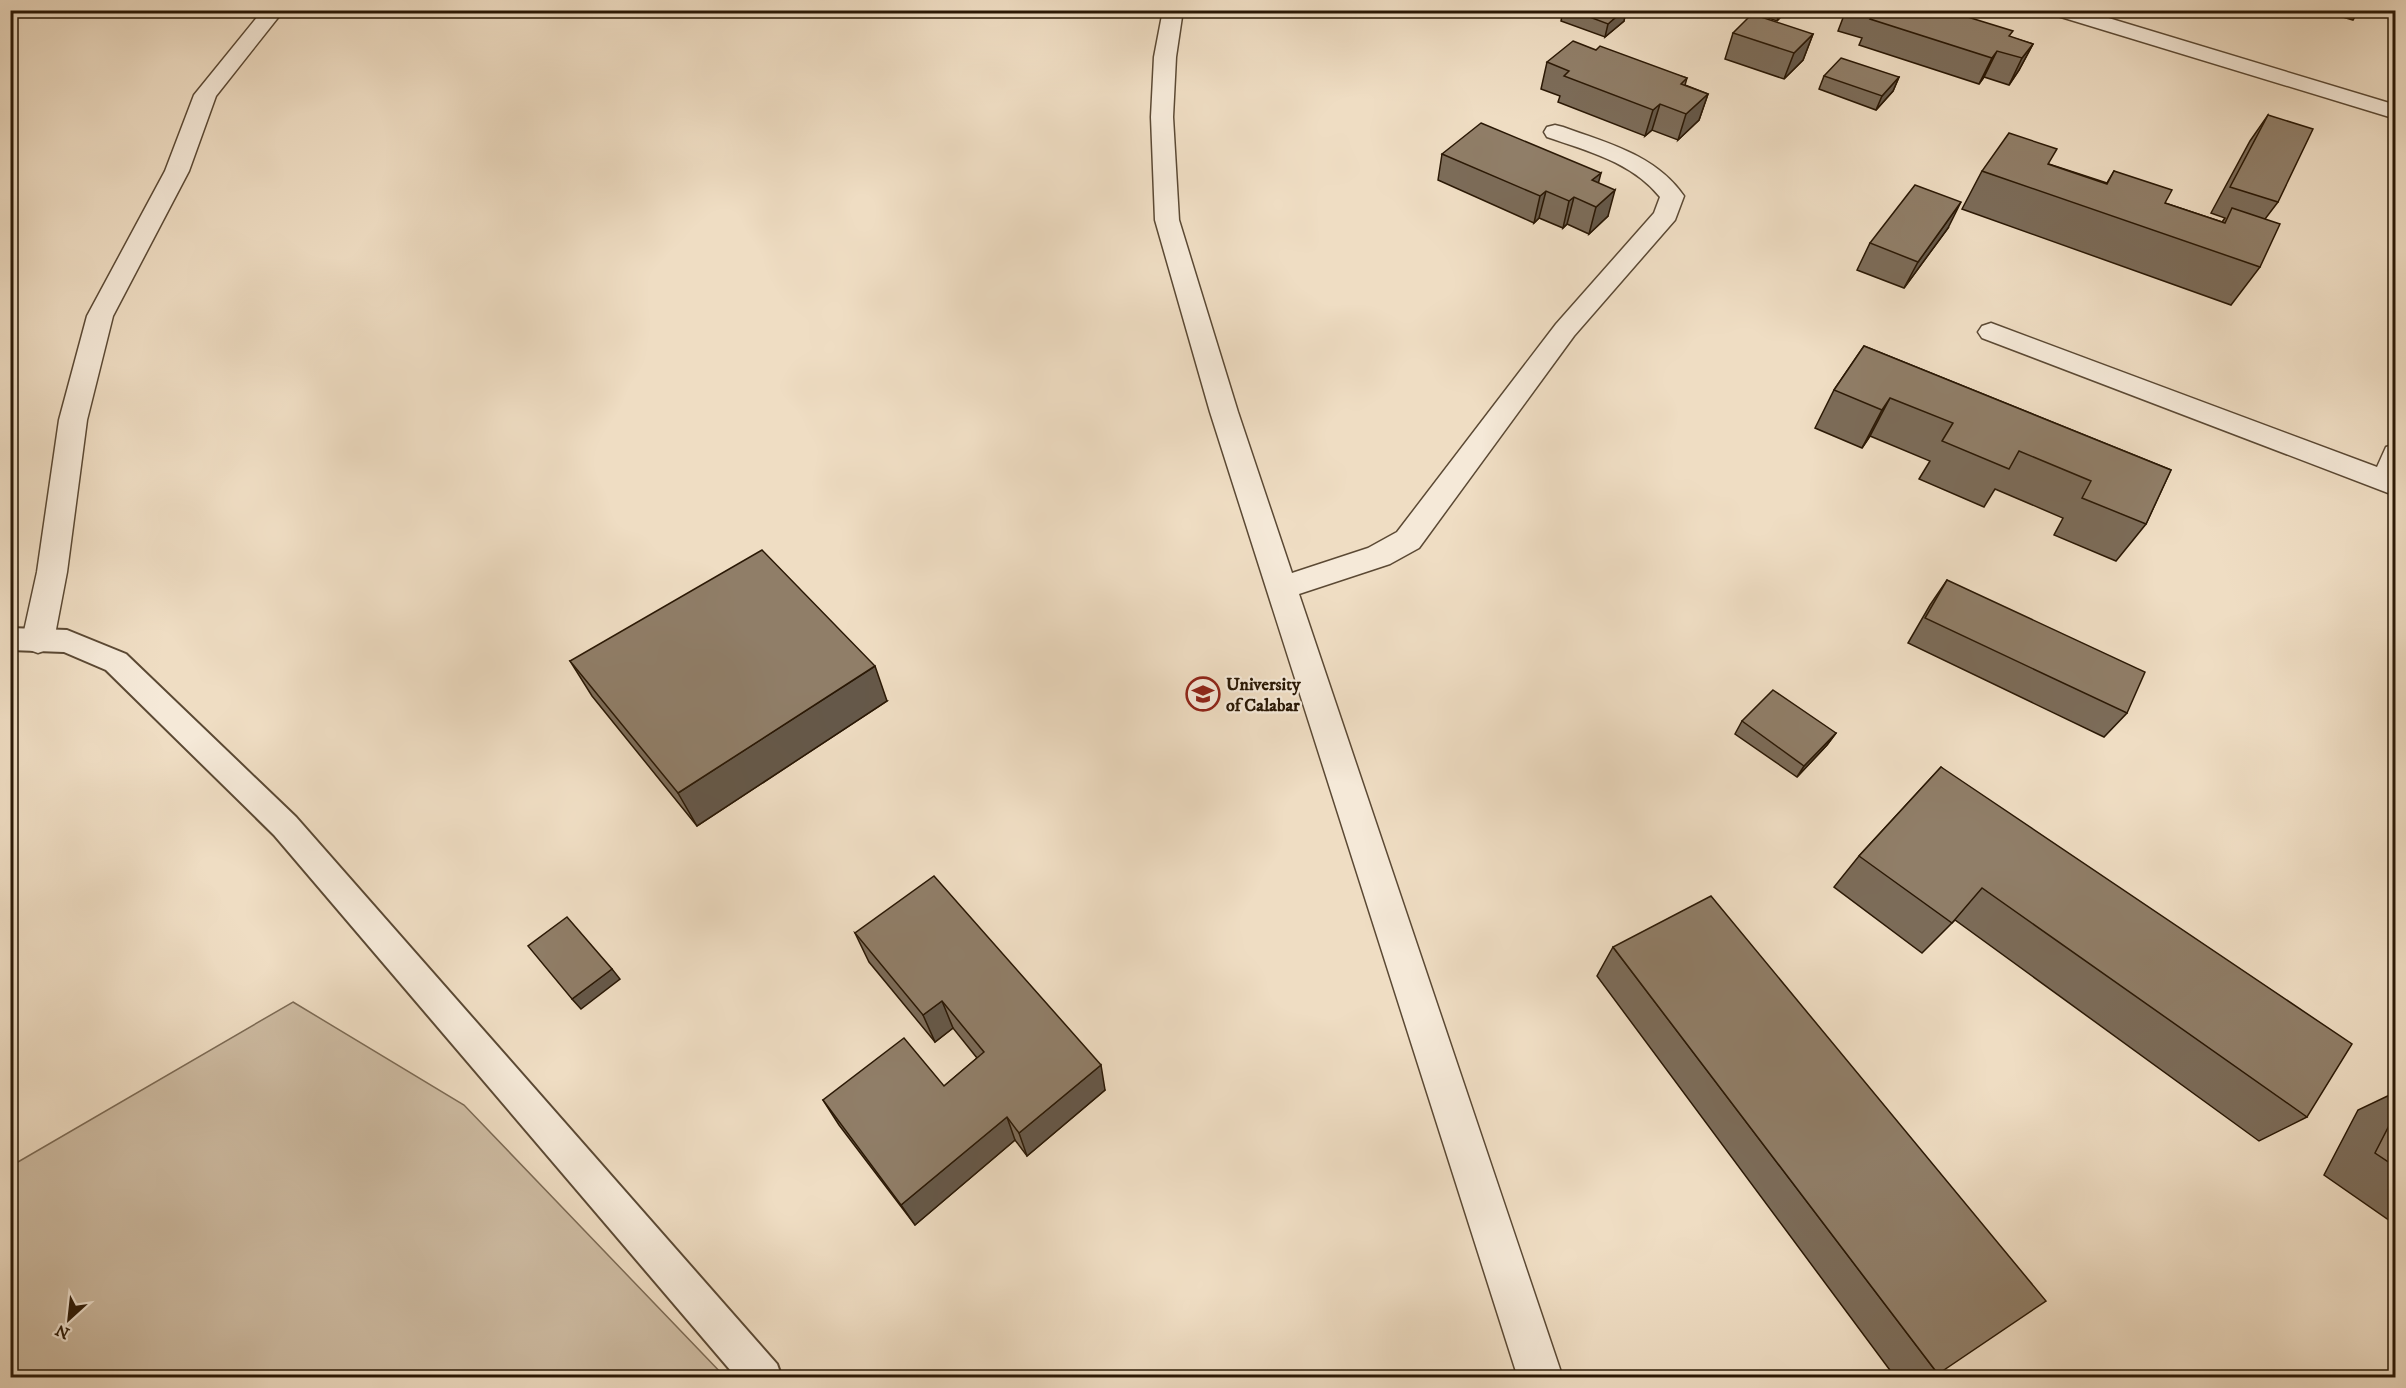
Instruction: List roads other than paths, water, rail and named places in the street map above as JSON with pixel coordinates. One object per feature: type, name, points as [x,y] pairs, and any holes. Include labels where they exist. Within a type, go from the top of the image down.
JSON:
[{"type":"street","points":[[24,640],[52,572],[73,420],[100,316],[177,171],[205,95],[274,10]]},
{"type":"street","points":[[1173,10],[1165,57],[1162,117],[1167,220],[1224,412],[1541,1377]]},
{"type":"street","points":[[2058,10],[2396,112]]},
{"type":"street","points":[[1282,588],[1379,556],[1408,540],[1565,330],[1666,215],[1672,196],[1663,183],[1641,167],[1555,132]]},
{"type":"street","points":[[1991,332],[2391,484],[2396,454]]},
{"type":"lane","points":[[24,640],[67,641],[116,662],[285,826],[763,1377]]},
{"type":"place","name":"University of Calabar","points":[[1203,694]]}]
